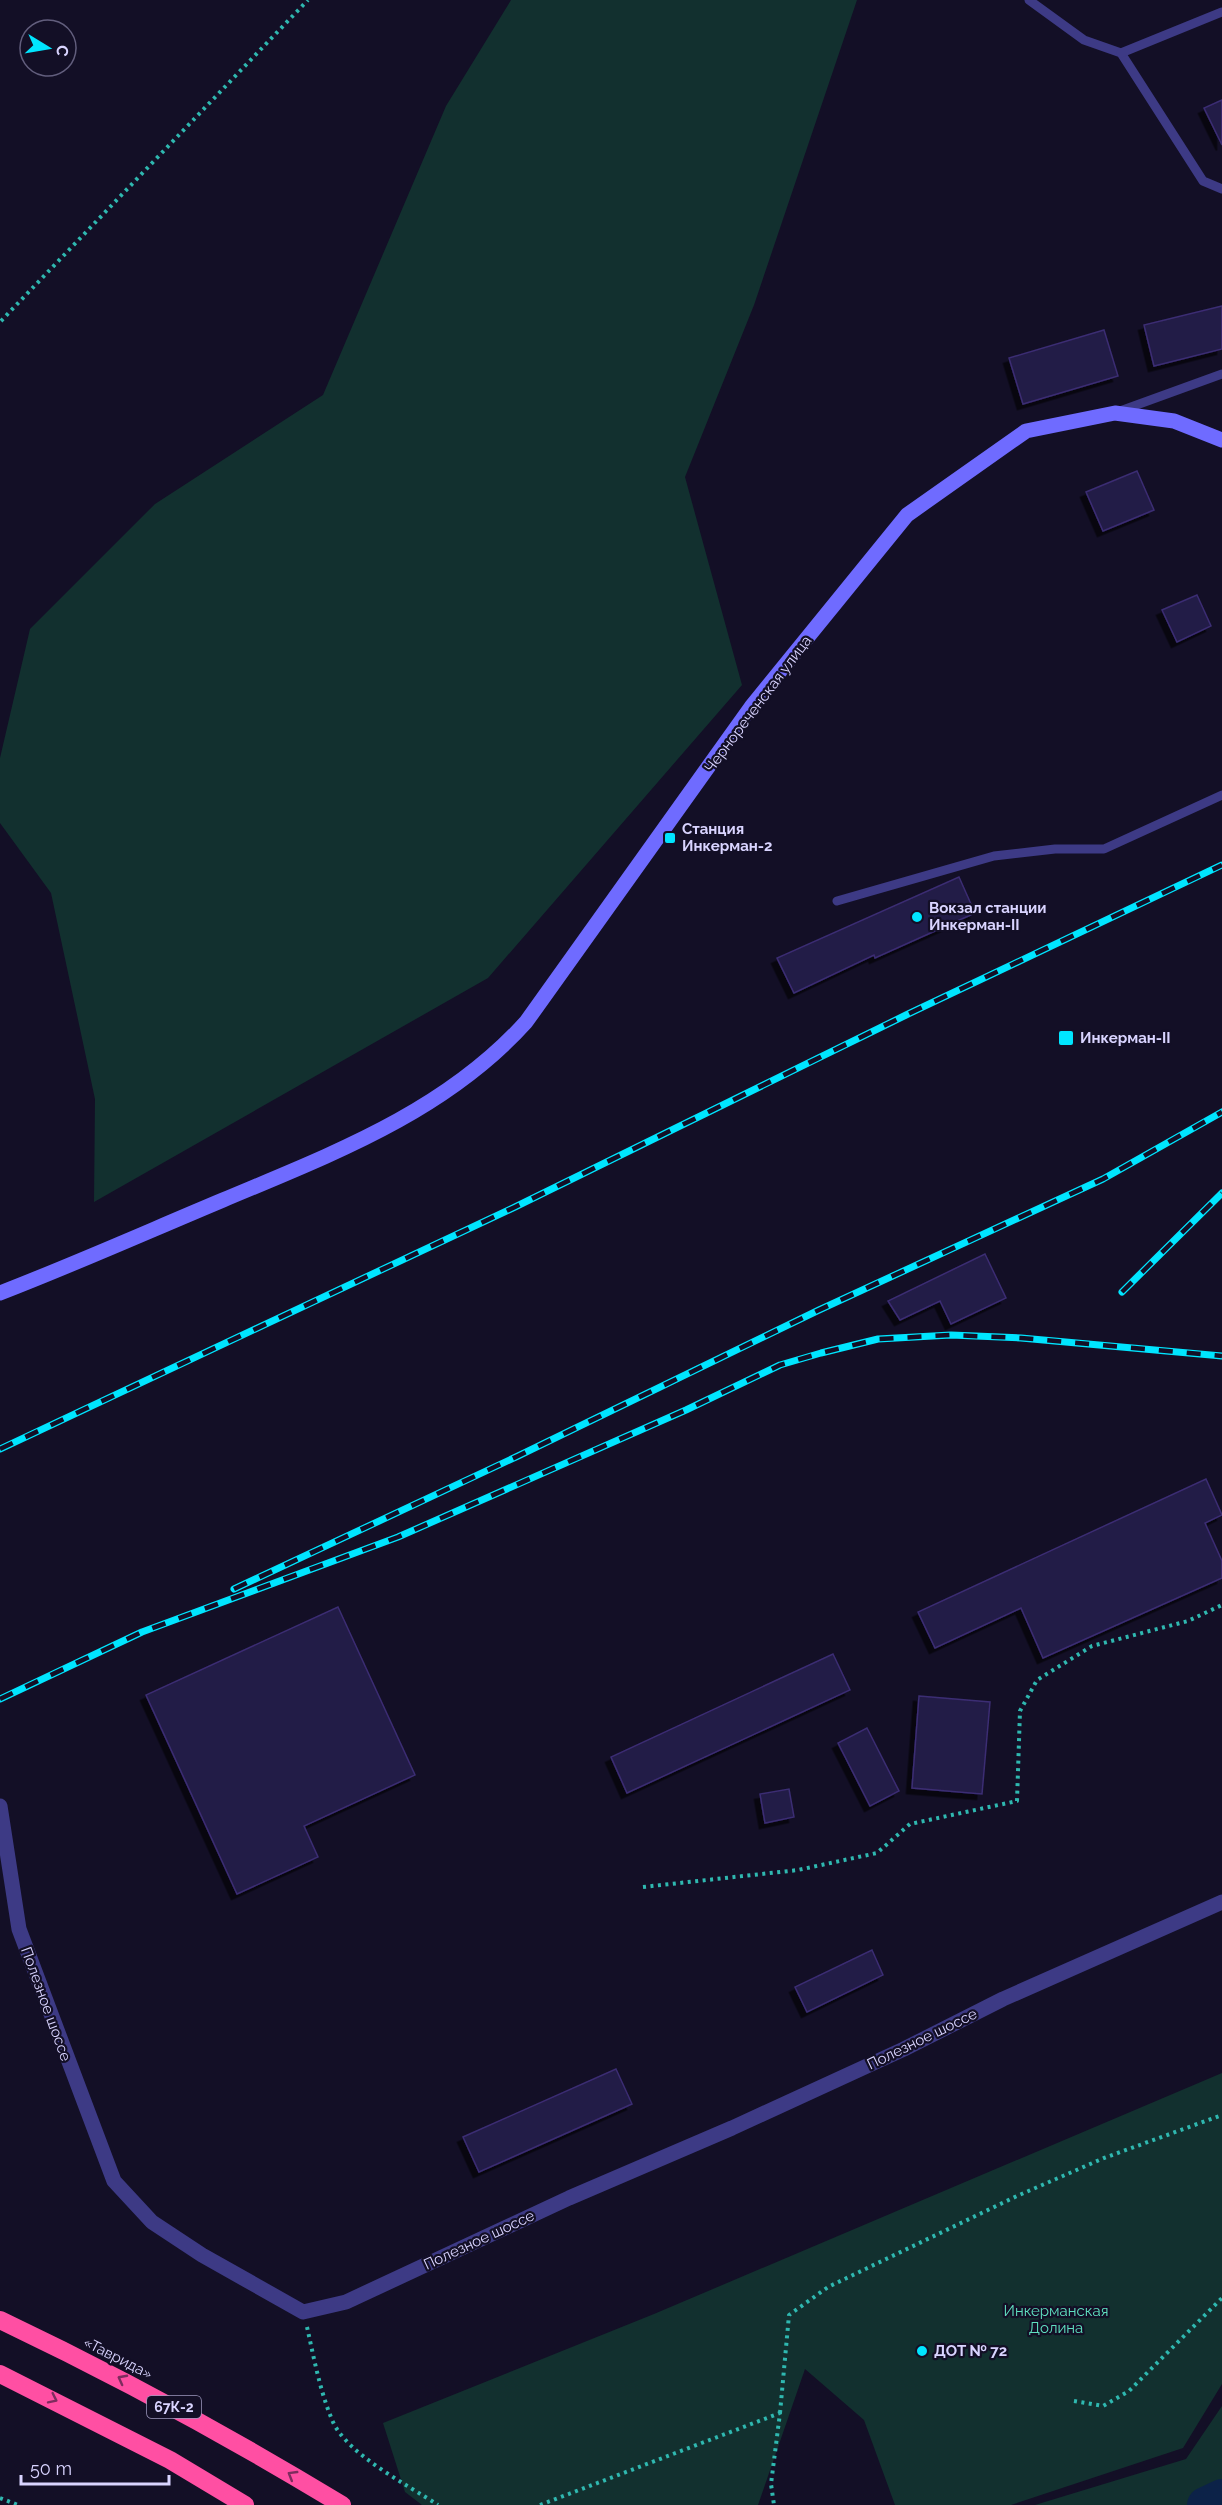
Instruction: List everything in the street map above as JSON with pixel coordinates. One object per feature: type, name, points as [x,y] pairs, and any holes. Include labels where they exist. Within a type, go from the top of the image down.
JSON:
[{"type":"highway","name":"«Таврида»","points":[[0,2320],[96,2366],[227,2436],[342,2505]]},
{"type":"highway","points":[[0,2374],[170,2460],[245,2505]]},
{"type":"main road","name":"Чернореченская улица","points":[[0,1293],[327,1156],[413,1114],[501,1050],[526,1022],[752,707],[907,515],[1026,431],[1115,413],[1174,421],[1222,440]]},
{"type":"street","name":"Полезное шоссе","points":[[0,1806],[19,1929],[114,2181],[152,2222],[202,2255],[303,2312],[346,2302],[569,2198],[743,2123],[904,2049],[1003,1999],[1222,1902]]},
{"type":"lane","points":[[1029,0],[1084,40],[1121,54],[1203,182],[1222,189]]},
{"type":"lane","points":[[1121,54],[1222,12]]},
{"type":"lane","points":[[1115,413],[1222,374]]},
{"type":"lane","points":[[837,901],[994,856],[1055,849],[1104,849],[1222,795]]},
{"type":"path","points":[[1,321],[308,0]]},
{"type":"path","points":[[643,1887],[798,1870],[877,1853],[910,1824],[1017,1802],[1020,1711],[1037,1680],[1092,1646],[1188,1621],[1222,1605]]},
{"type":"path","points":[[774,2505],[771,2484],[789,2315],[828,2287],[1017,2196],[1104,2158],[1222,2115]]},
{"type":"path","points":[[1074,2401],[1103,2406],[1129,2391],[1222,2298]]},
{"type":"path","points":[[303,2312],[320,2384],[333,2424],[354,2449],[438,2505]]},
{"type":"path","points":[[540,2505],[780,2412]]},
{"type":"path","points":[[0,2498],[18,2505]]},
{"type":"green space","points":[[511,0],[857,0],[754,305],[685,477],[742,685],[488,978],[94,1202],[95,1099],[51,893],[0,823],[0,758],[30,629],[155,504],[323,395],[446,106]]},
{"type":"green space","name":"Инкерманская Долина","points":[[1222,2073],[1222,2384],[1183,2448],[1011,2505],[895,2505],[864,2420],[805,2369],[758,2505],[422,2505],[405,2492],[383,2423],[654,2314]]},
{"type":"green space","points":[[1222,2406],[1222,2505],[1035,2505],[1186,2459]]},
{"type":"building","points":[[1222,100],[1222,145],[1204,108]]},
{"type":"building","points":[[1222,306],[1222,349],[1154,366],[1144,325]]},
{"type":"building","points":[[1104,330],[1118,376],[1023,404],[1009,358]]},
{"type":"building","points":[[1137,471],[1154,510],[1103,531],[1086,492]]},
{"type":"building","points":[[1197,595],[1211,626],[1177,642],[1162,610]]},
{"type":"building","points":[[959,877],[975,913],[875,958],[874,955],[794,993],[777,958]]},
{"type":"building","points":[[985,1254],[1006,1298],[951,1324],[940,1301],[900,1320],[888,1301]]},
{"type":"building","points":[[1206,1479],[1222,1515],[1205,1523],[1222,1561],[1222,1578],[1043,1658],[1021,1608],[935,1648],[918,1612]]},
{"type":"building","points":[[338,1607],[415,1775],[304,1826],[318,1857],[237,1894],[146,1695]]},
{"type":"building","points":[[833,1654],[850,1690],[627,1793],[611,1757]]},
{"type":"building","points":[[919,1696],[990,1702],[982,1794],[912,1788]]},
{"type":"building","points":[[867,1728],[899,1791],[870,1806],[838,1743]]},
{"type":"building","points":[[789,1789],[794,1817],[765,1823],[760,1794]]},
{"type":"building","points":[[872,1950],[883,1975],[807,2012],[795,1987]]},
{"type":"building","points":[[616,2069],[632,2104],[479,2172],[463,2137]]},
{"type":"waterway","points":[[1205,2505],[1222,2497]]},
{"type":"railway","points":[[0,1449],[515,1207],[906,1015],[1222,865]]},
{"type":"railway","points":[[234,1589],[518,1456],[819,1310],[1103,1179],[1222,1112]]},
{"type":"railway","points":[[1122,1292],[1222,1193]]},
{"type":"railway","points":[[0,1699],[142,1632],[398,1537],[686,1410],[780,1365],[821,1353],[878,1339],[951,1335],[1021,1338],[1222,1356]]},
{"type":"place","name":"Станция Инкерман-2","points":[[670,838]]},
{"type":"place","name":"Вокзал станции Инкерман-II","points":[[917,917]]},
{"type":"place","name":"Инкерман-II","points":[[1066,1038]]},
{"type":"place","name":"ДОТ № 72","points":[[922,2351]]}]
